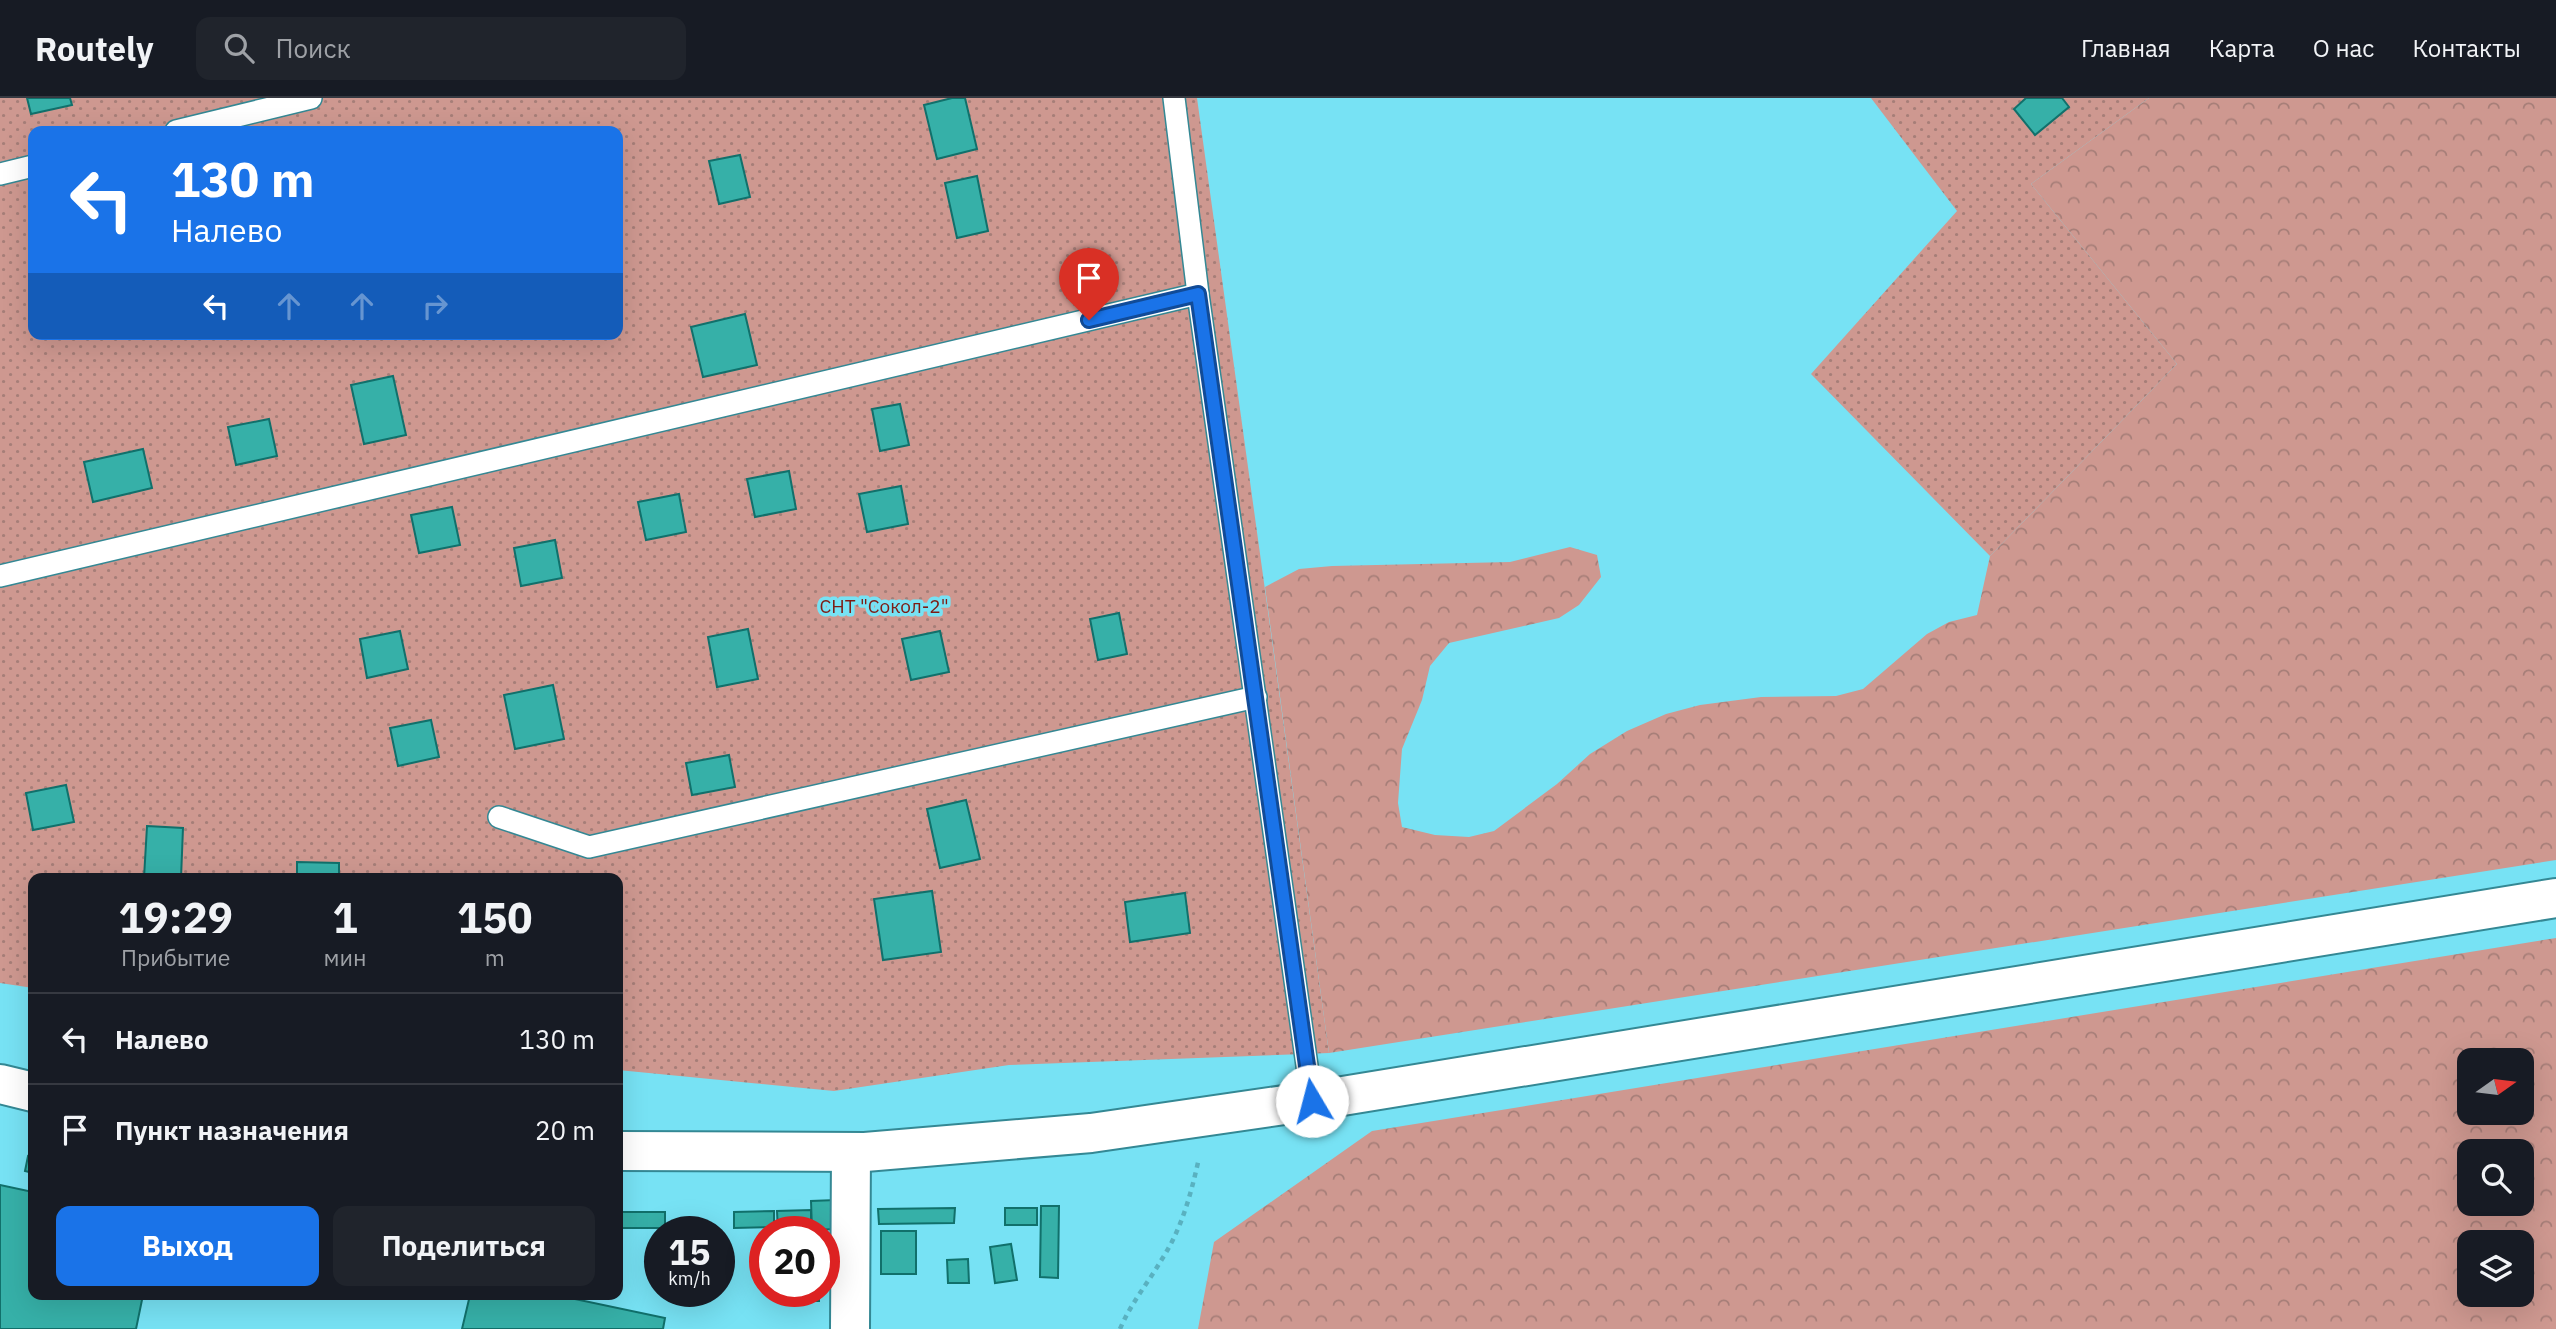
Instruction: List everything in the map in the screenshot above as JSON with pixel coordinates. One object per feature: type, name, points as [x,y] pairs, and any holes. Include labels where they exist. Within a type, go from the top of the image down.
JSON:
[{"type":"street","points":[[623,1151],[851,1152],[1091,1133],[1312,1101],[2556,898]]},
{"type":"street","points":[[0,1084],[28,1091]]},
{"type":"street","points":[[850,1329],[851,1152]]},
{"type":"lane","points":[[196,126],[311,98]]},
{"type":"lane","points":[[1174,98],[1198,294],[1312,1101]]},
{"type":"lane","points":[[0,174],[28,167]]},
{"type":"lane","points":[[0,576],[1198,294]]},
{"type":"lane","points":[[499,817],[589,847],[1256,697]]},
{"type":"path","points":[[1121,1329],[1129,1308],[1163,1258],[1189,1204],[1209,1116]]},
{"type":"green space","name":"СНТ \"Сокол-2\"","points":[[0,98],[1197,98],[1329,1053],[1009,1065],[834,1091],[623,1070],[623,873],[28,873],[28,987],[0,983]]},
{"type":"green space","points":[[1871,98],[2149,98],[2031,184],[2177,364],[1990,556],[1811,374],[1957,211]]},
{"type":"green space","points":[[2149,98],[2556,98],[2556,860],[1329,1053],[1265,587],[1299,569],[1510,562],[1570,547],[1597,555],[1601,577],[1579,605],[1559,618],[1449,643],[1430,666],[1422,700],[1402,749],[1398,803],[1402,827],[1435,835],[1469,837],[1494,831],[1557,784],[1590,754],[1627,731],[1666,714],[1700,705],[1761,697],[1836,696],[1863,689],[1927,634],[1949,622],[1977,615],[1990,556],[2177,364],[2031,184]]},
{"type":"green space","points":[[2556,938],[2556,1329],[1198,1329],[1214,1242],[1372,1131]]},
{"type":"building","points":[[27,98],[70,98],[72,105],[31,114]]},
{"type":"building","points":[[952,98],[965,98],[977,149],[937,159],[924,105]]},
{"type":"building","points":[[2026,98],[2062,98],[2069,107],[2035,135],[2014,109]]},
{"type":"building","points":[[740,155],[750,197],[719,204],[709,161]]},
{"type":"building","points":[[977,176],[988,231],[957,238],[945,183]]},
{"type":"building","points":[[745,314],[757,365],[703,377],[691,327]]},
{"type":"building","points":[[393,376],[406,435],[364,444],[351,385]]},
{"type":"building","points":[[900,404],[909,445],[880,451],[872,409]]},
{"type":"building","points":[[269,419],[277,456],[236,465],[228,427]]},
{"type":"building","points":[[143,449],[152,488],[93,502],[84,462]]},
{"type":"building","points":[[789,471],[796,509],[755,517],[747,479]]},
{"type":"building","points":[[901,486],[908,524],[867,532],[859,494]]},
{"type":"building","points":[[679,494],[686,532],[646,540],[638,502]]},
{"type":"building","points":[[452,507],[460,545],[419,553],[411,515]]},
{"type":"building","points":[[555,540],[562,578],[521,586],[514,548]]},
{"type":"building","points":[[1119,613],[1127,654],[1098,660],[1090,619]]},
{"type":"building","points":[[748,629],[758,679],[717,687],[708,637]]},
{"type":"building","points":[[400,631],[408,669],[367,678],[360,639]]},
{"type":"building","points":[[940,631],[949,672],[911,680],[902,639]]},
{"type":"building","points":[[553,685],[564,739],[515,749],[504,695]]},
{"type":"building","points":[[431,720],[439,757],[398,766],[390,728]]},
{"type":"building","points":[[729,755],[735,787],[692,795],[686,763]]},
{"type":"building","points":[[66,785],[74,822],[33,830],[26,793]]},
{"type":"building","points":[[966,800],[980,859],[940,868],[927,809]]},
{"type":"building","points":[[147,826],[183,828],[181,873],[144,873]]},
{"type":"building","points":[[297,862],[339,863],[339,873],[297,873]]},
{"type":"building","points":[[932,891],[941,952],[883,960],[874,899]]},
{"type":"building","points":[[1185,893],[1190,933],[1130,942],[1125,902]]},
{"type":"building","points":[[0,1185],[28,1191],[28,1300],[142,1300],[136,1329],[0,1329]]},
{"type":"building","points":[[836,1200],[837,1216],[812,1216],[811,1201]]},
{"type":"building","points":[[1041,1206],[1059,1206],[1058,1278],[1040,1277]]},
{"type":"building","points":[[955,1208],[954,1223],[879,1224],[878,1209]]},
{"type":"building","points":[[1005,1208],[1037,1208],[1037,1225],[1005,1225]]},
{"type":"building","points":[[811,1210],[811,1216],[777,1216],[777,1211]]},
{"type":"building","points":[[774,1211],[774,1216],[749,1216],[749,1228],[735,1228],[734,1212]]},
{"type":"building","points":[[623,1212],[665,1212],[665,1216],[644,1216],[644,1228],[623,1228]]},
{"type":"building","points":[[881,1231],[916,1231],[916,1274],[881,1274]]},
{"type":"building","points":[[1011,1244],[1017,1280],[995,1283],[990,1247]]},
{"type":"building","points":[[968,1259],[969,1283],[948,1283],[947,1260]]},
{"type":"building","points":[[469,1300],[580,1300],[665,1318],[663,1329],[462,1329]]},
{"type":"route","points":[[1089,320],[1198,294],[1312,1101]]}]
